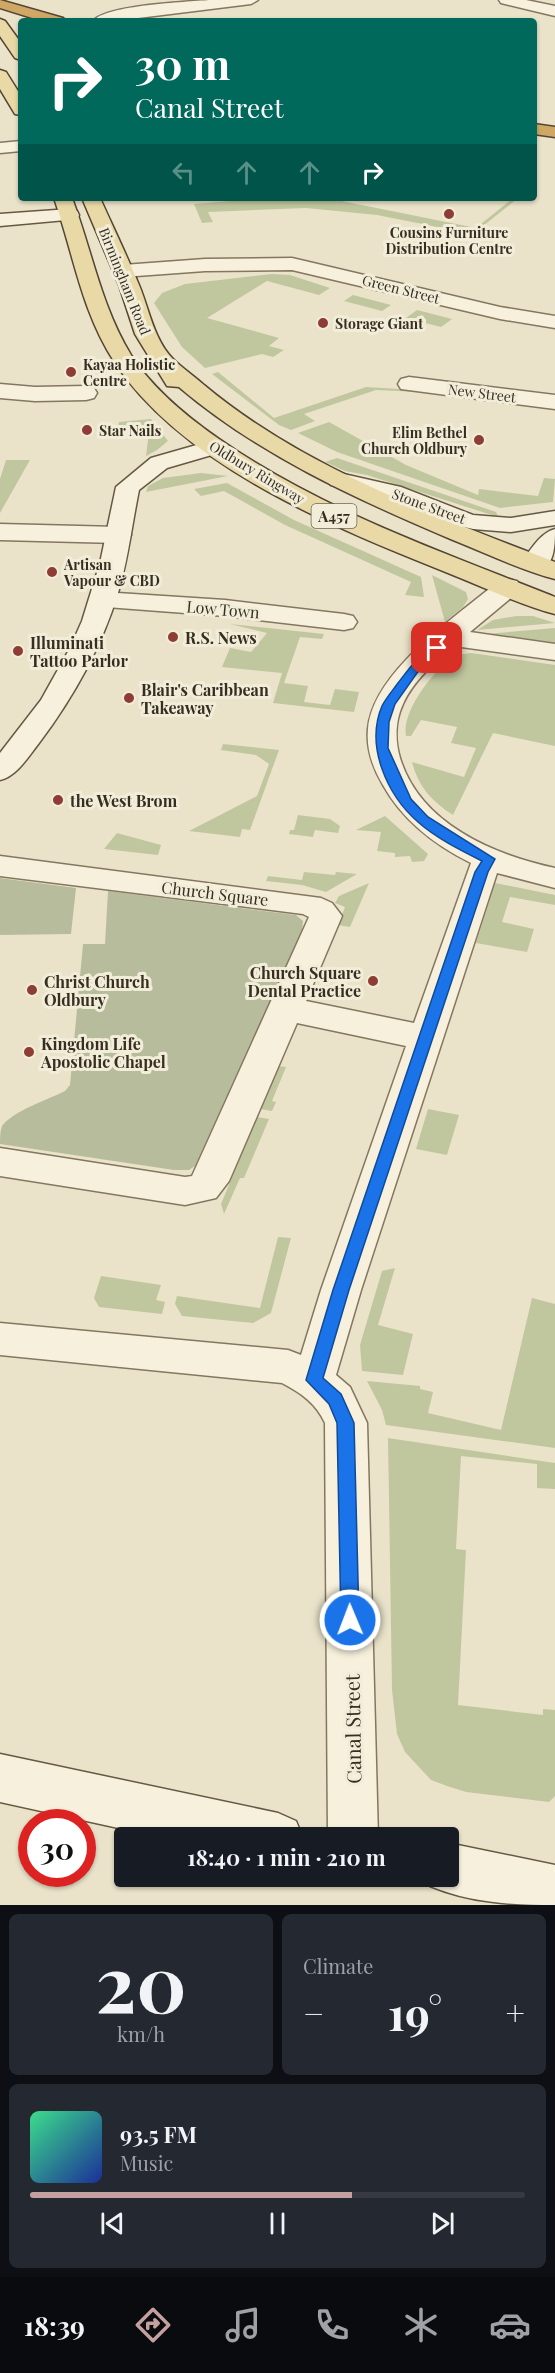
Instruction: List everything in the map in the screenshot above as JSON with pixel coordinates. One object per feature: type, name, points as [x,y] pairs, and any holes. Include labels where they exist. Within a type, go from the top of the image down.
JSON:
[{"type":"highway","points":[[0,3],[48,18]]},
{"type":"highway","points":[[537,114],[555,117]]},
{"type":"highway","points":[[537,129],[555,132]]},
{"type":"main road","points":[[7,27],[18,49]]},
{"type":"main road","points":[[0,63],[18,61]]},
{"type":"main road","points":[[0,75],[18,105]]},
{"type":"main road","name":"Birmingham Road","points":[[92,201],[106,232],[120,280],[146,334],[163,362]]},
{"type":"main road","points":[[70,204],[106,232]]},
{"type":"main road","name":"Birmingham Road","points":[[70,204],[84,270],[125,363],[141,382]]},
{"type":"main road","points":[[84,270],[99,282],[120,280]]},
{"type":"main road","points":[[120,280],[105,291],[118,332],[141,382]]},
{"type":"main road","points":[[163,362],[183,389],[226,428],[229,438],[214,447]]},
{"type":"main road","name":"Oldbury Ringway","points":[[163,362],[243,426],[294,456],[339,480],[549,576]]},
{"type":"main road","name":"Oldbury Ringway","points":[[141,382],[172,415],[214,447],[329,514],[555,606]]},
{"type":"main road","points":[[214,447],[274,450],[294,456]]},
{"type":"main road","points":[[508,586],[524,580],[549,576]]},
{"type":"street","points":[[108,18],[130,13],[251,0]]},
{"type":"street","points":[[506,0],[555,11]]},
{"type":"street","points":[[0,148],[18,147]]},
{"type":"street","points":[[0,220],[70,204]]},
{"type":"street","name":"Green Street","points":[[120,280],[247,264],[292,264],[500,314],[555,322]]},
{"type":"street","name":"New Street","points":[[409,384],[555,402]]},
{"type":"street","points":[[0,391],[35,394],[86,393]]},
{"type":"street","points":[[0,771],[25,743],[61,693],[85,647],[113,564],[128,487],[159,464],[214,447]]},
{"type":"street","name":"Stone Street","points":[[339,480],[392,492],[456,518],[473,522],[511,525],[555,518]]},
{"type":"street","points":[[0,532],[118,535]]},
{"type":"street","points":[[549,576],[555,537]]},
{"type":"street","points":[[508,586],[413,670],[389,704],[383,722],[382,748],[387,764],[406,801],[423,820],[460,844],[489,859],[555,878]]},
{"type":"street","name":"Low Town","points":[[102,600],[225,608],[344,622]]},
{"type":"street","points":[[450,637],[555,652]]},
{"type":"street","points":[[314,1380],[341,1290],[482,872],[489,859]]},
{"type":"street","name":"Church Square","points":[[0,866],[310,905],[321,910],[326,916],[210,1181],[203,1188],[185,1191],[0,1162]]},
{"type":"street","points":[[287,1009],[427,1038]]},
{"type":"street","name":"Canal Street","points":[[0,1339],[288,1367],[314,1380],[335,1400],[346,1423],[353,1827]]},
{"type":"street","points":[[0,1778],[227,1827]]},
{"type":"street","points":[[459,1870],[555,1890]]},
{"type":"green space","points":[[229,201],[342,201],[476,228],[509,201],[514,201],[473,234],[377,215],[306,208],[208,212],[213,222],[202,223],[194,204]]},
{"type":"green space","points":[[272,274],[290,275],[330,288],[319,295],[267,281],[207,318],[279,338],[269,346],[284,350],[273,357],[262,354],[205,368],[182,347],[154,303],[162,293],[185,284]]},
{"type":"green space","points":[[353,295],[391,305],[382,311],[344,301]]},
{"type":"green space","points":[[417,310],[452,319],[441,327],[406,318]]},
{"type":"green space","points":[[218,372],[274,418],[366,387],[420,392],[376,390],[304,414],[315,421],[291,430],[279,425],[212,374]]},
{"type":"green space","points":[[151,419],[168,441],[146,456],[149,432],[117,432],[119,422]]},
{"type":"green space","points":[[329,422],[406,465],[478,495],[479,489],[538,496],[544,478],[555,479],[553,502],[500,508],[337,452],[298,433]]},
{"type":"green space","points":[[337,458],[496,512],[498,517],[367,475],[345,471],[325,462]]},
{"type":"green space","points":[[6,460],[30,460],[0,513],[0,479]]},
{"type":"green space","points":[[201,473],[228,476],[146,492],[148,486],[163,478]]},
{"type":"green space","points":[[227,483],[294,520],[421,577],[424,597],[405,595],[411,582],[285,525],[224,491],[201,496],[194,489]]},
{"type":"green space","points":[[432,575],[466,592],[468,599],[463,607],[445,622]]},
{"type":"green space","points":[[533,616],[555,623],[477,630],[493,620]]},
{"type":"green space","points":[[230,624],[324,634],[322,639],[300,637],[284,683],[308,686],[304,702],[330,705],[335,689],[359,692],[354,712],[273,703],[282,673],[222,667],[230,648],[251,652],[267,633]]},
{"type":"green space","points":[[555,628],[555,645],[486,634]]},
{"type":"green space","points":[[471,653],[555,665],[555,746],[493,733],[453,815],[427,793],[418,779],[412,762],[464,777],[476,748],[451,743],[457,727],[421,720],[411,736],[406,736],[406,726],[413,704],[436,672],[454,657]]},
{"type":"green space","points":[[223,744],[279,750],[250,830],[242,829],[240,837],[189,831],[257,796],[269,764],[256,755],[221,750]]},
{"type":"green space","points":[[298,815],[330,819],[340,826],[338,833],[315,830],[313,837],[289,834],[290,830],[294,830]]},
{"type":"green space","points":[[385,816],[428,854],[424,861],[412,862],[410,856],[395,857],[395,853],[377,851],[381,832],[356,830]]},
{"type":"green space","points":[[117,833],[161,845],[158,855],[104,849]]},
{"type":"green space","points":[[304,872],[335,875],[336,872],[357,874],[326,892],[302,885],[266,881],[268,876],[302,880]]},
{"type":"green space","points":[[0,878],[76,888],[71,934],[0,935]]},
{"type":"green space","points":[[369,883],[350,927],[338,925],[345,907],[335,903],[339,896]]},
{"type":"green space","points":[[495,883],[555,895],[555,905],[510,897],[502,922],[534,929],[527,952],[476,943]]},
{"type":"green space","points":[[108,891],[296,915],[303,921],[302,931],[195,1166],[189,1170],[174,1170],[0,1144],[1,1128],[14,1115],[65,1091],[70,1085],[83,944],[105,944]]},
{"type":"green space","points":[[278,1066],[286,1067],[272,1101],[276,1102],[272,1111],[260,1109]]},
{"type":"green space","points":[[428,1109],[459,1115],[447,1155],[416,1149]]},
{"type":"green space","points":[[257,1117],[269,1119],[244,1178],[240,1178],[224,1214],[221,1204]]},
{"type":"green space","points":[[278,1237],[291,1238],[271,1313],[253,1323],[182,1316],[175,1304],[177,1296],[260,1308]]},
{"type":"green space","points":[[395,1268],[378,1325],[413,1334],[403,1375],[362,1371],[360,1345],[382,1271]]},
{"type":"green space","points":[[101,1276],[161,1285],[156,1300],[165,1302],[162,1314],[99,1307],[94,1298]]},
{"type":"green space","points":[[532,1298],[555,1304],[555,1448],[386,1425],[382,1410],[367,1381],[420,1386],[420,1389],[433,1392],[428,1413],[501,1430]]},
{"type":"green space","points":[[388,1438],[555,1463],[555,1489],[537,1488],[537,1464],[461,1456],[456,1549],[466,1550],[458,1705],[543,1715],[543,1709],[555,1710],[555,1796],[549,1802],[466,1792],[431,1780],[405,1752],[397,1734],[392,1690]]},
{"type":"pier","points":[[537,109],[555,111],[555,135],[537,133]]},
{"type":"place","name":"Cousins Furniture Distribution Centre","points":[[449,214]]},
{"type":"place","name":"Storage Giant","points":[[323,323]]},
{"type":"place","name":"Kayaa Holistic Centre","points":[[71,372]]},
{"type":"place","name":"Star Nails","points":[[87,430]]},
{"type":"place","name":"Elim Bethel Church Oldbury","points":[[479,440]]},
{"type":"place","name":"Artisan Vapour & CBD","points":[[52,572]]},
{"type":"place","name":"R.S. News","points":[[173,637]]},
{"type":"place","name":"Illuminati Tattoo Parlor","points":[[18,651]]},
{"type":"place","name":"Blair's Caribbean Takeaway","points":[[129,698]]},
{"type":"place","name":"the West Brom","points":[[58,800]]},
{"type":"place","name":"Church Square Dental Practice","points":[[373,981]]},
{"type":"place","name":"Christ Church Oldbury","points":[[32,990]]},
{"type":"place","name":"Kingdom Life Apostolic Chapel","points":[[29,1052]]},
{"type":"route","points":[[350,1620],[346,1423],[335,1400],[314,1380],[341,1290],[482,872],[489,859],[451,839],[423,820],[406,801],[387,764],[382,748],[383,722],[389,704],[413,670],[437,648]]}]
